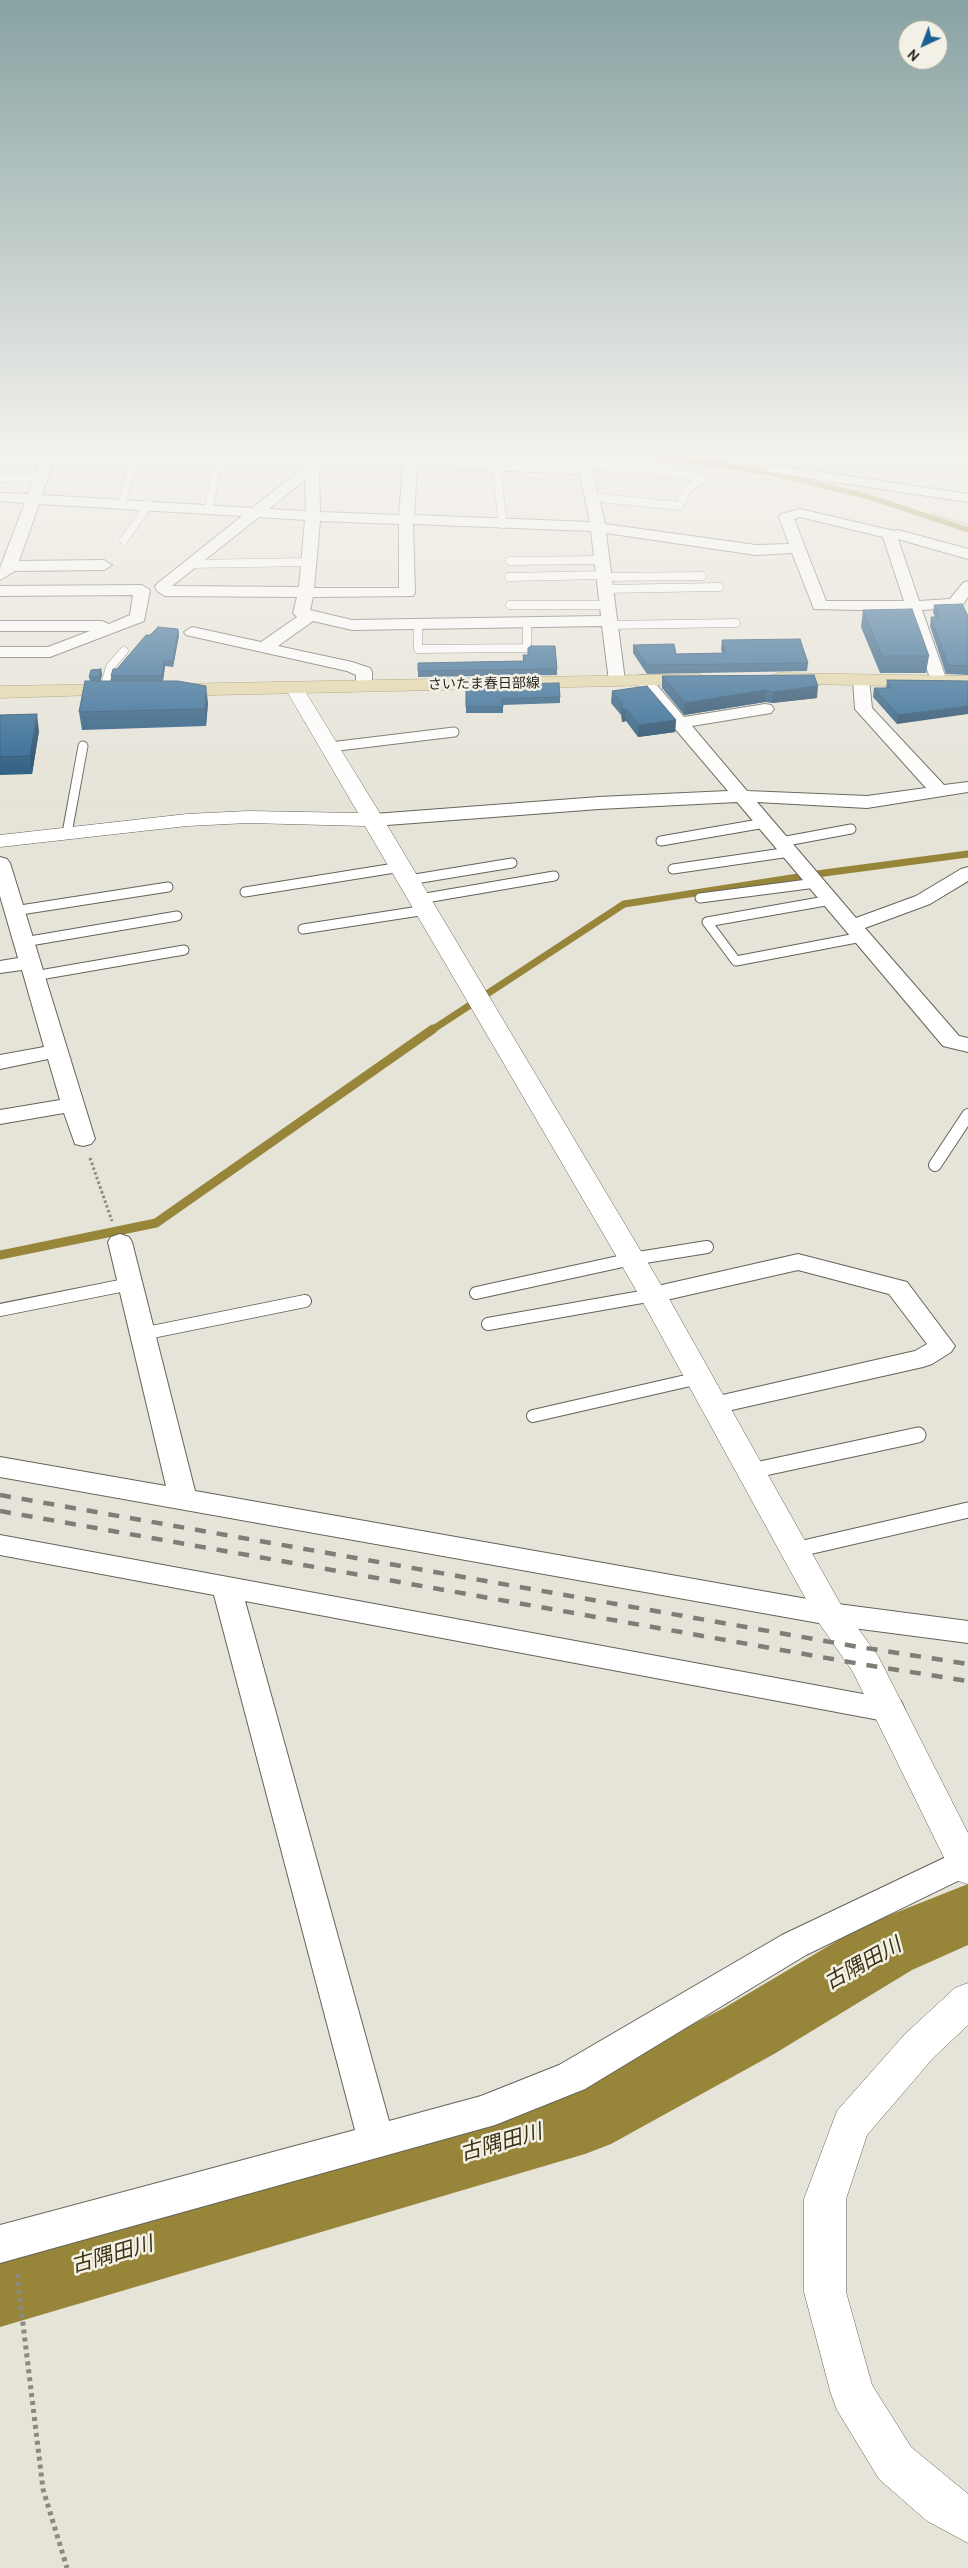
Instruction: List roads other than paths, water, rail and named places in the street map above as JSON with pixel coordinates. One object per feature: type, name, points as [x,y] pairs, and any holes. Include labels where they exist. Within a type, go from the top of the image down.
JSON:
[{"type":"main road","points":[[762,679],[968,682]]},
{"type":"main road","name":"さいたま春日部線","points":[[0,692],[712,680]]},
{"type":"street","points":[[180,572],[163,586],[165,591],[407,593],[407,572]]},
{"type":"street","points":[[308,572],[306,593],[301,613],[352,625],[527,622],[610,623]]},
{"type":"street","points":[[603,572],[617,681]]},
{"type":"street","points":[[807,572],[820,606],[955,604],[968,586]]},
{"type":"street","points":[[902,572],[939,682]]},
{"type":"street","points":[[0,591],[142,590],[138,618],[50,652],[0,652]]},
{"type":"street","points":[[264,648],[310,615]]},
{"type":"street","points":[[0,626],[117,626]]},
{"type":"street","points":[[192,632],[352,667],[364,672],[364,686]]},
{"type":"street","points":[[643,680],[951,1041],[968,1045]]},
{"type":"street","points":[[861,680],[864,709],[940,792]]},
{"type":"street","points":[[6,2243],[482,2113],[572,2077],[794,1945],[966,1866],[866,1665],[830,1614],[653,1295],[374,820],[294,688]]},
{"type":"street","points":[[679,723],[765,709]]},
{"type":"street","points":[[0,841],[187,820],[248,817],[374,820],[599,803],[741,796],[867,802],[968,787]]},
{"type":"street","points":[[0,863],[83,1139]]},
{"type":"street","points":[[857,931],[923,900],[968,872]]},
{"type":"street","points":[[0,967],[32,969]]},
{"type":"street","points":[[0,1062],[57,1051]]},
{"type":"street","points":[[0,1117],[73,1105]]},
{"type":"street","points":[[120,1242],[183,1499]]},
{"type":"street","points":[[653,1295],[798,1262],[898,1288],[942,1346],[923,1358],[714,1405]]},
{"type":"street","points":[[0,1468],[830,1614],[968,1632]]},
{"type":"street","points":[[0,1545],[890,1710]]},
{"type":"street","points":[[226,1587],[376,2142]]},
{"type":"street","points":[[968,2000],[919,2046],[851,2124],[825,2199],[825,2292],[853,2394],[895,2463],[943,2505],[968,2520]]},
{"type":"lane","points":[[510,605],[605,587],[702,576]]},
{"type":"lane","points":[[509,577],[605,587],[719,587]]},
{"type":"lane","points":[[418,624],[418,649],[527,648],[527,622]]},
{"type":"lane","points":[[610,623],[736,623]]},
{"type":"lane","points":[[103,691],[110,667],[124,651]]},
{"type":"lane","points":[[330,747],[454,732]]},
{"type":"lane","points":[[67,833],[83,746]]},
{"type":"lane","points":[[661,841],[765,823]]},
{"type":"lane","points":[[673,870],[785,847],[851,829]]},
{"type":"lane","points":[[302,929],[414,889],[512,863]]},
{"type":"lane","points":[[245,892],[414,889],[554,876]]},
{"type":"lane","points":[[700,898],[816,883]]},
{"type":"lane","points":[[14,911],[168,887]]},
{"type":"lane","points":[[831,900],[707,922],[736,961],[857,931]]},
{"type":"lane","points":[[24,942],[177,916]]},
{"type":"lane","points":[[32,969],[184,950]]},
{"type":"lane","points":[[935,1165],[968,1115]]},
{"type":"lane","points":[[476,1293],[632,1259],[707,1247]]},
{"type":"lane","points":[[0,1310],[130,1284]]},
{"type":"lane","points":[[488,1324],[653,1295]]},
{"type":"lane","points":[[142,1334],[305,1301]]},
{"type":"lane","points":[[533,1416],[699,1378]]},
{"type":"lane","points":[[750,1471],[918,1435]]},
{"type":"lane","points":[[795,1550],[968,1510]]},
{"type":"waterway","points":[[432,1030],[624,904],[824,873],[968,854]]},
{"type":"waterway","points":[[0,1255],[156,1223],[433,1029]]},
{"type":"waterway","name":"古隅田川","points":[[0,2288],[585,2119],[749,2031],[887,1948],[968,1914]]},
{"type":"railway","points":[[0,1495],[853,1646],[968,1664]]},
{"type":"railway","points":[[0,1511],[866,1665],[968,1681]]}]
